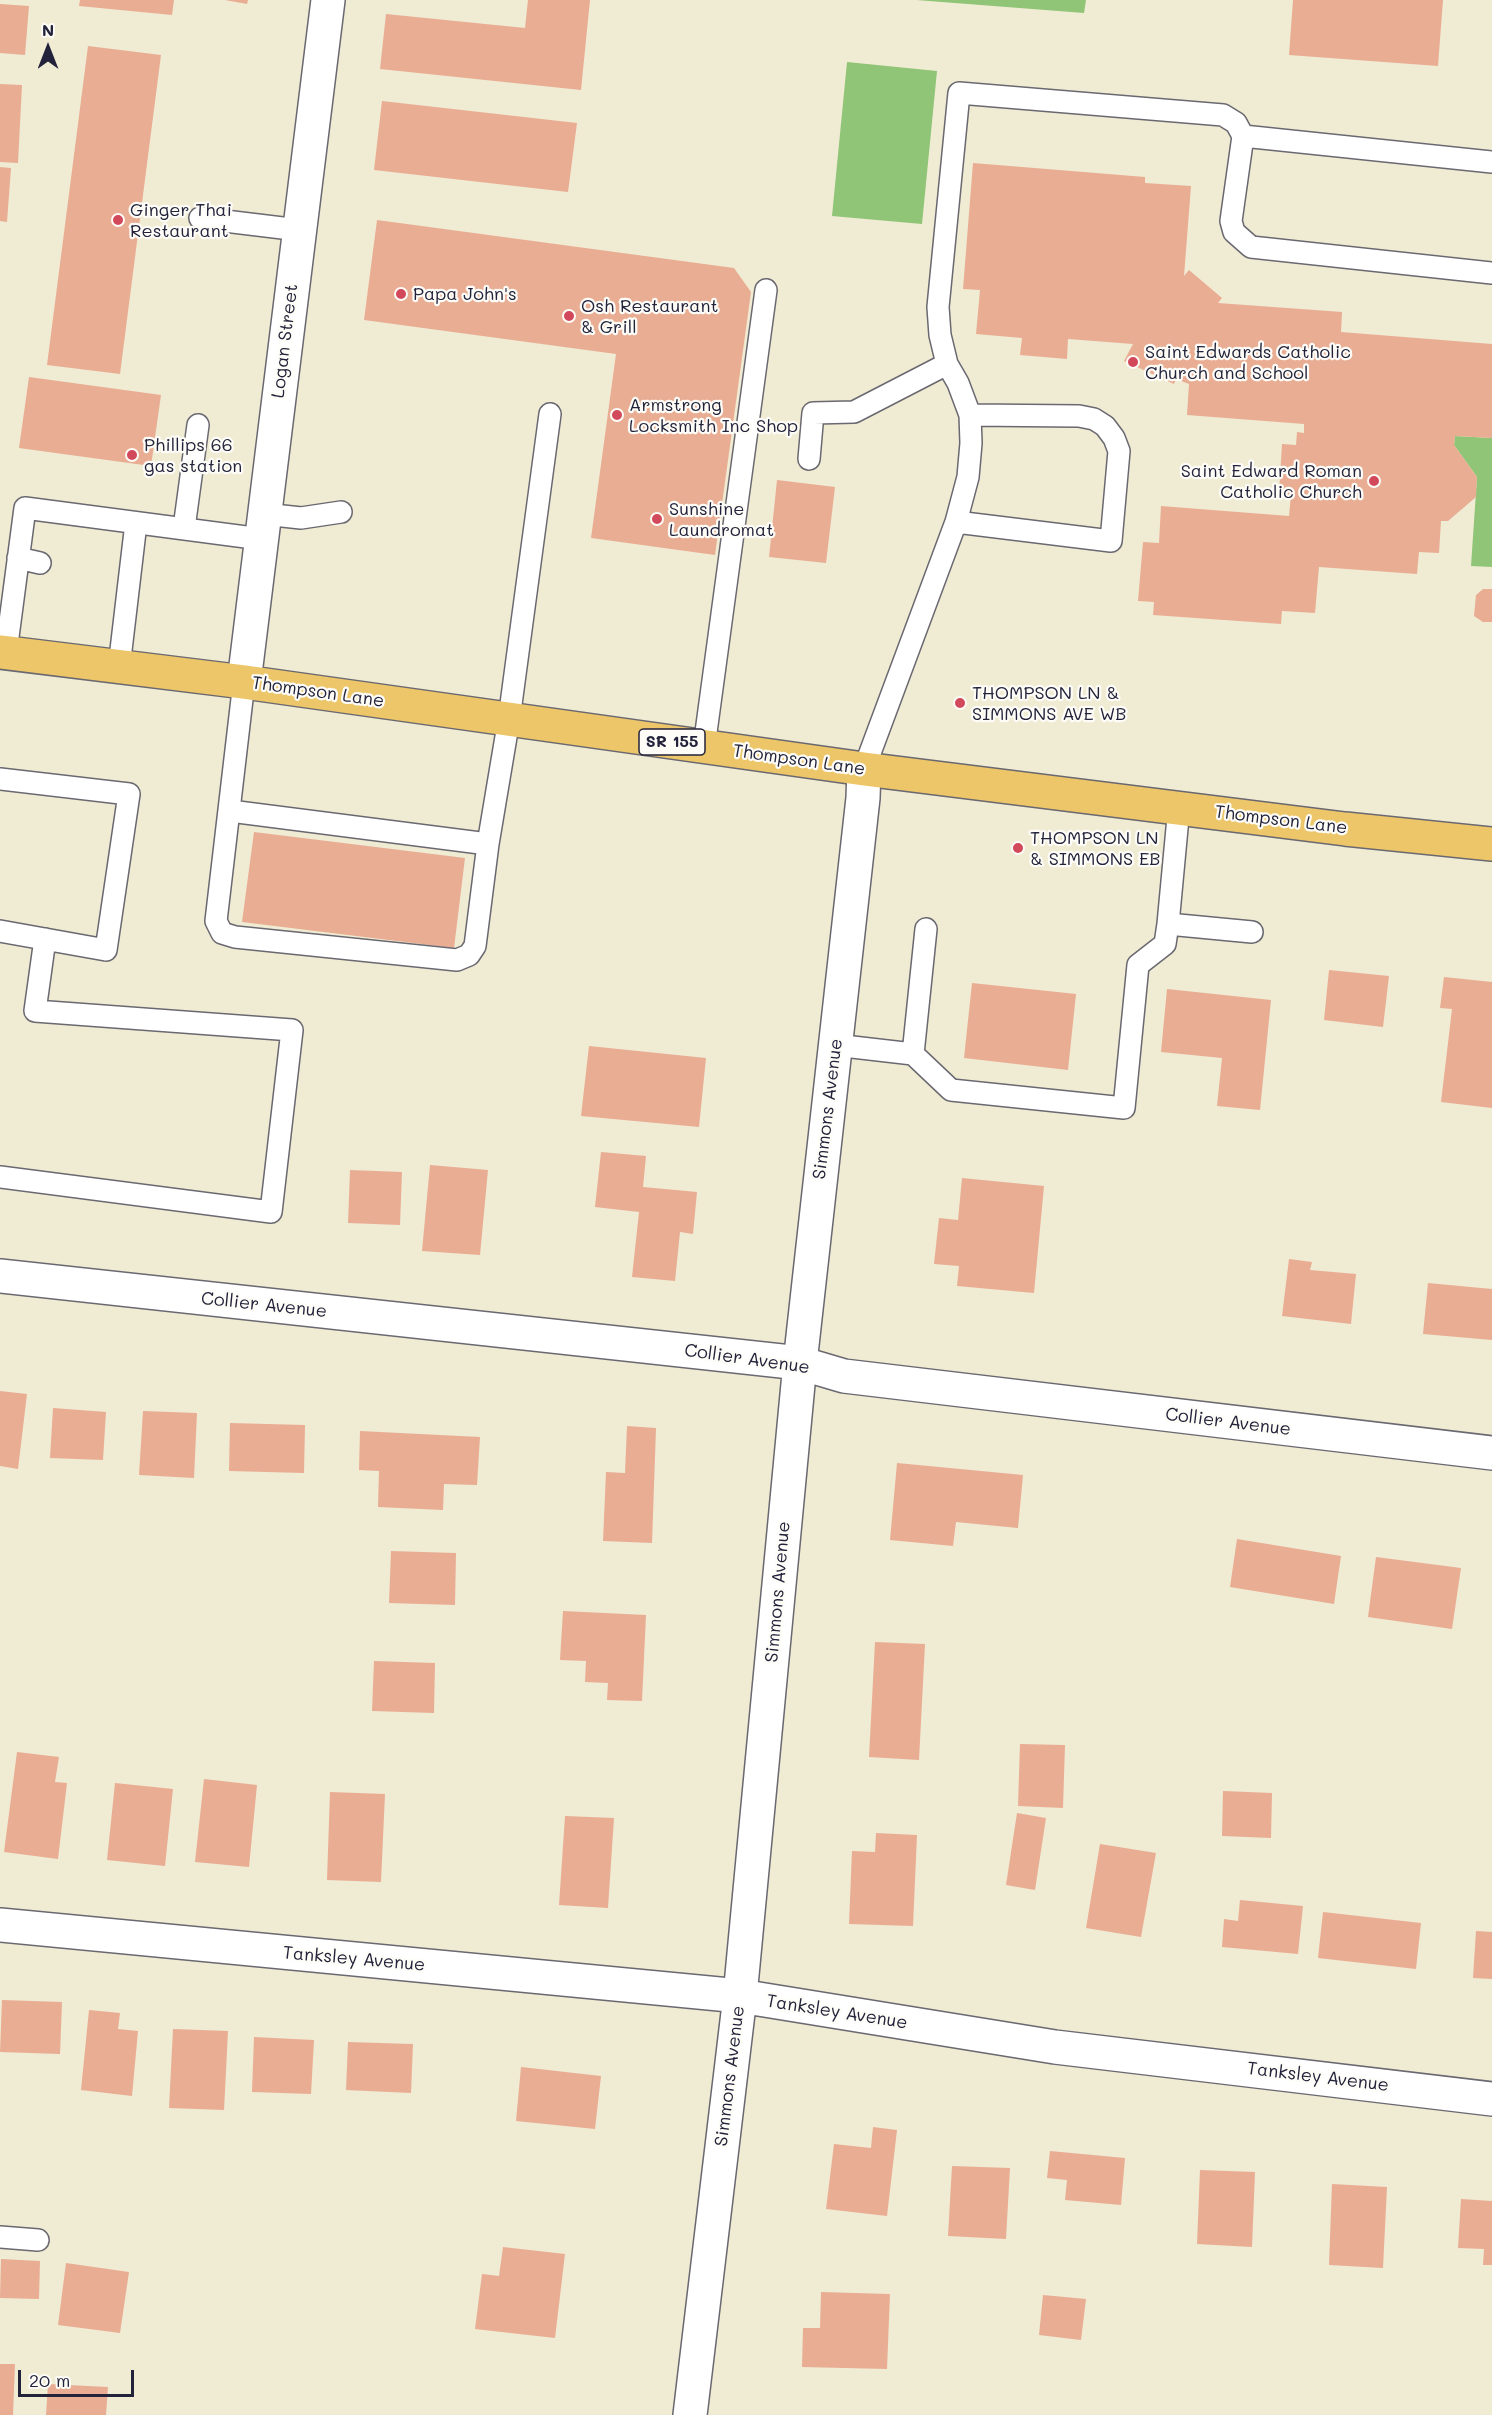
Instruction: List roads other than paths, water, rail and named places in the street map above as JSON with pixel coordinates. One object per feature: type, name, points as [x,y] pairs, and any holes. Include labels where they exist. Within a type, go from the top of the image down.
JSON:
[{"type":"main road","name":"Thompson Lane","points":[[3,652],[244,682],[864,769],[1492,844]]},
{"type":"street","name":"Logan Street","points":[[244,682],[328,0]]},
{"type":"street","name":"Simmons Avenue","points":[[690,2415],[740,1996],[800,1363],[863,798],[864,769]]},
{"type":"street","name":"Collier Avenue","points":[[0,1276],[800,1363],[844,1376],[1492,1453]]},
{"type":"street","name":"Tanksley Avenue","points":[[0,1925],[740,1996],[1055,2047],[1492,2099]]},
{"type":"lane","points":[[864,769],[956,522],[968,477],[971,443],[970,415],[958,383],[947,364],[940,335],[938,307],[959,93],[1223,115],[1236,123],[1243,136],[1231,221],[1234,232],[1251,247],[1492,273]]},
{"type":"lane","points":[[1243,136],[1492,162]]},
{"type":"lane","points":[[200,218],[299,230]]},
{"type":"lane","points":[[704,747],[766,290]]},
{"type":"lane","points":[[809,459],[813,413],[854,412],[947,364]]},
{"type":"lane","points":[[244,682],[216,921],[222,933],[235,937],[457,960],[469,955],[475,946],[488,844],[509,719],[550,414]]},
{"type":"lane","points":[[956,522],[1111,541],[1119,451],[1111,431],[1094,419],[1079,416],[970,415]]},
{"type":"lane","points":[[184,528],[198,425]]},
{"type":"lane","points":[[3,652],[25,508],[184,528],[263,526],[341,512]]},
{"type":"lane","points":[[119,667],[119,574],[136,523]]},
{"type":"lane","points":[[18,558],[40,563]]},
{"type":"lane","points":[[0,779],[129,794],[106,950],[0,931]]},
{"type":"lane","points":[[835,1045],[913,1054],[951,1090],[1124,1107],[1138,965],[1165,944],[1179,807]]},
{"type":"lane","points":[[230,810],[488,844]]},
{"type":"lane","points":[[1168,924],[1252,932]]},
{"type":"lane","points":[[913,1054],[926,929]]},
{"type":"lane","points":[[0,1177],[272,1212],[292,1030],[35,1011],[45,939]]},
{"type":"lane","points":[[0,2237],[38,2240]]},
{"type":"place","name":"Ginger Thai Restaurant","points":[[118,220]]},
{"type":"place","name":"Papa John's","points":[[401,294]]},
{"type":"place","name":"Osh Restaurant & Grill","points":[[569,316]]},
{"type":"place","name":"Saint Edwards Catholic Church and School","points":[[1133,362]]},
{"type":"place","name":"Armstrong Locksmith Inc Shop","points":[[617,415]]},
{"type":"place","name":"Phillips 66 gas station","points":[[132,455]]},
{"type":"place","name":"Saint Edward Roman Catholic Church","points":[[1374,481]]},
{"type":"place","name":"Sunshine Laundromat","points":[[657,519]]},
{"type":"place","name":"THOMPSON LN & SIMMONS AVE WB","points":[[960,703]]},
{"type":"place","name":"THOMPSON LN & SIMMONS EB","points":[[1018,848]]}]
